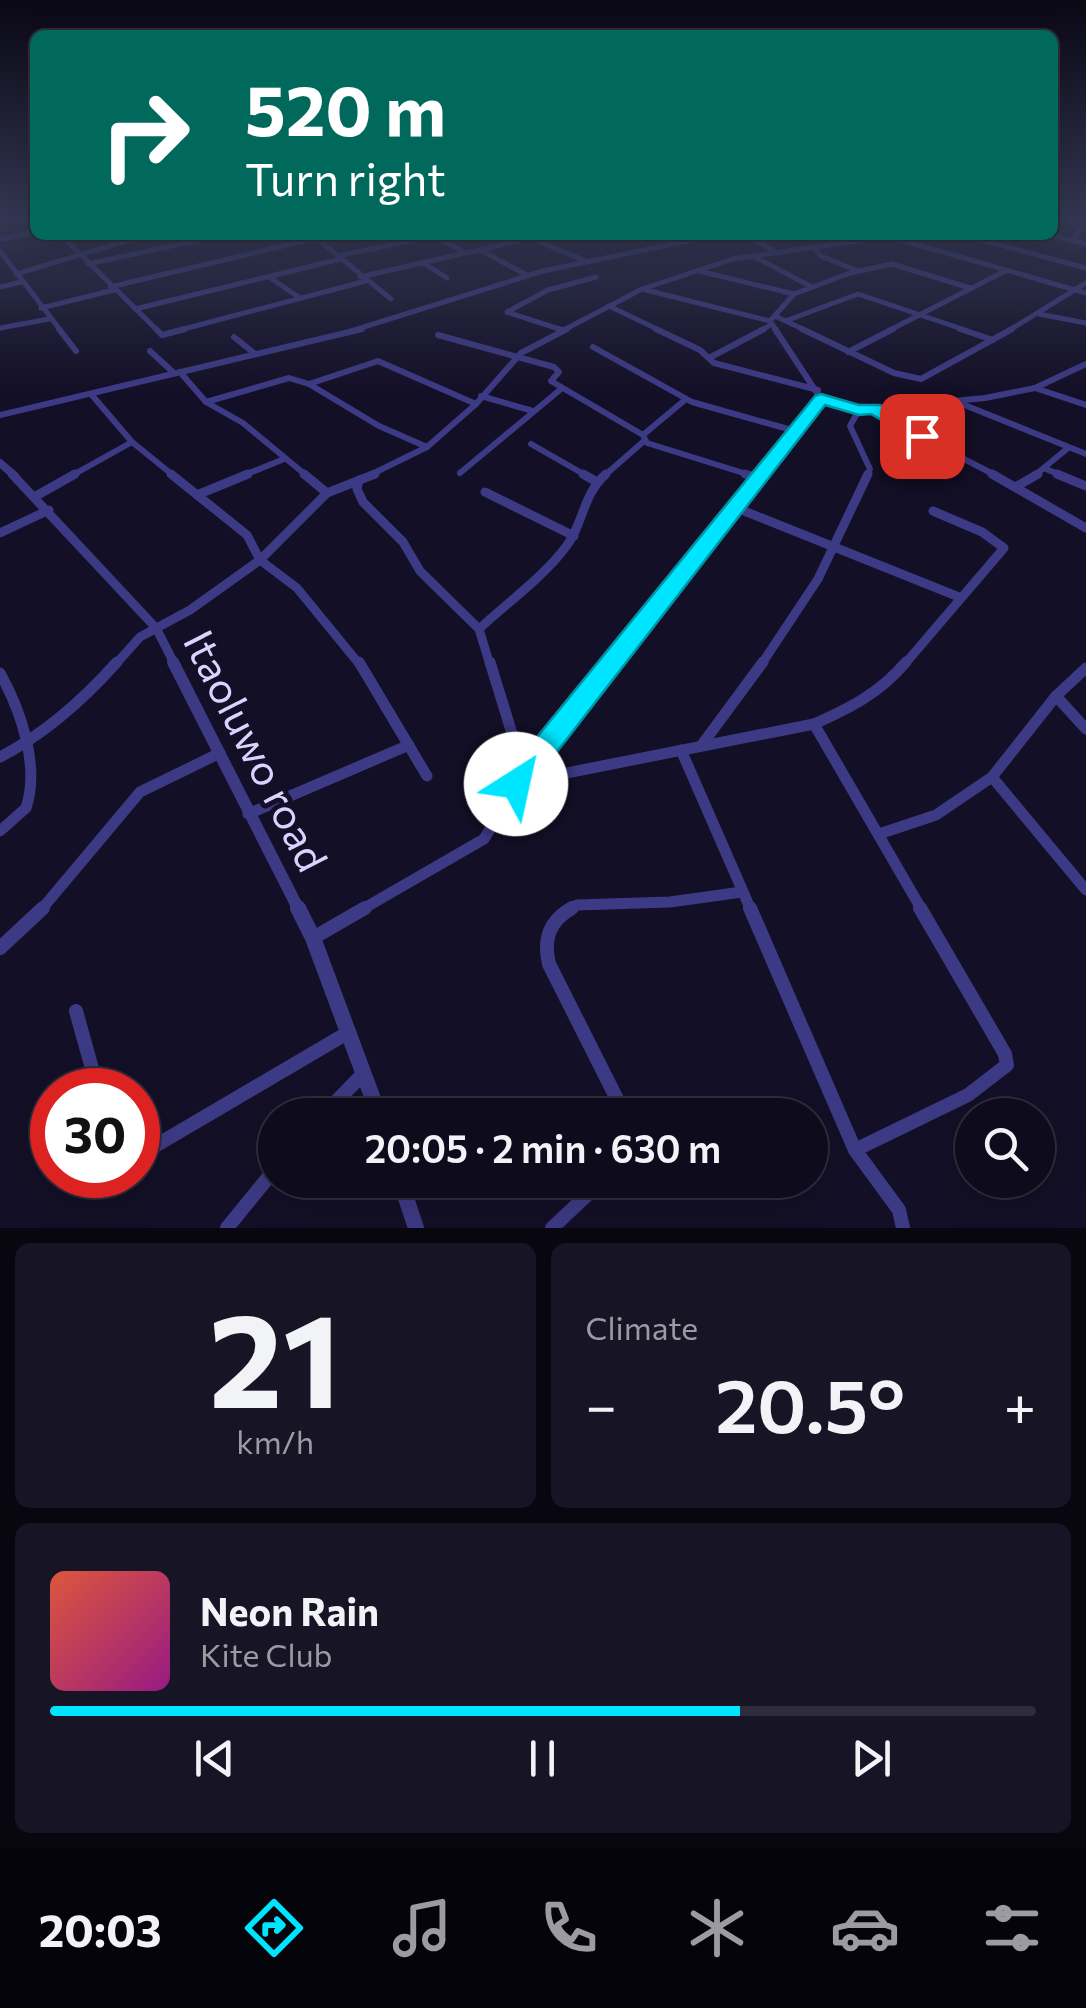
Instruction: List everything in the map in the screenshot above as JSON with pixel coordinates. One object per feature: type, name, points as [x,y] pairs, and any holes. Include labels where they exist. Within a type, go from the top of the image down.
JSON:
[{"type":"street","points":[[17,276],[76,351]]},
{"type":"street","points":[[100,276],[162,335],[373,276]]},
{"type":"street","points":[[41,308],[159,276]]},
{"type":"street","points":[[134,309],[269,276]]},
{"type":"street","points":[[270,276],[300,298]]},
{"type":"street","points":[[360,276],[391,300]]},
{"type":"street","points":[[0,415],[382,324],[524,276]]},
{"type":"street","points":[[0,757],[27,743],[89,694],[128,646],[190,610],[260,560],[327,493],[428,447],[476,404],[516,356],[642,288],[681,276]]},
{"type":"street","points":[[720,276],[794,294]]},
{"type":"street","points":[[792,276],[812,287]]},
{"type":"street","points":[[709,358],[736,347],[773,320],[794,294],[843,276]]},
{"type":"street","points":[[932,276],[970,288]]},
{"type":"street","points":[[848,352],[995,276]]},
{"type":"street","points":[[1026,276],[1086,293]]},
{"type":"street","points":[[562,330],[507,312],[548,290],[596,277]]},
{"type":"street","points":[[0,287],[21,282]]},
{"type":"street","points":[[787,320],[814,338],[902,376],[921,379],[1086,284]]},
{"type":"street","points":[[642,288],[773,320],[801,318],[858,294],[992,340]]},
{"type":"street","points":[[609,306],[674,336],[720,366],[859,410],[1035,388],[1086,364]]},
{"type":"street","points":[[1039,314],[1086,323]]},
{"type":"street","points":[[0,328],[49,319]]},
{"type":"street","points":[[773,320],[819,395]]},
{"type":"street","points":[[438,335],[557,368],[559,372],[551,381],[560,389],[643,438],[758,478]]},
{"type":"street","points":[[234,336],[254,353]]},
{"type":"street","points":[[593,348],[678,391],[686,400],[795,431]]},
{"type":"street","points":[[150,351],[206,402],[243,423],[327,493]]},
{"type":"street","points":[[309,384],[378,361],[476,404]]},
{"type":"street","points":[[206,402],[283,378],[309,384],[379,426],[428,447]]},
{"type":"street","points":[[1035,388],[1086,406]]},
{"type":"street","points":[[460,473],[560,389]]},
{"type":"street","points":[[91,394],[132,442],[246,535],[260,560],[297,588],[358,661],[427,776]]},
{"type":"street","points":[[313,938],[484,838],[516,784],[795,431],[819,395]]},
{"type":"street","points":[[481,396],[533,411]]},
{"type":"street","points":[[480,630],[574,536],[580,510],[597,482],[686,400]]},
{"type":"street","points":[[954,401],[1086,454]]},
{"type":"street","points":[[874,408],[890,421],[1017,486],[1086,528]]},
{"type":"street","points":[[702,746],[776,648],[857,511],[870,469],[850,426],[859,410]]},
{"type":"street","points":[[36,496],[132,442]]},
{"type":"street","points":[[531,444],[597,482]]},
{"type":"street","points":[[1017,486],[1046,469],[1068,448]]},
{"type":"street","points":[[197,495],[284,459]]},
{"type":"street","name":"Itaoluwo road","points":[[0,463],[36,496],[156,628],[313,938],[373,1098]]},
{"type":"street","points":[[1046,469],[1086,486]]},
{"type":"street","points":[[359,480],[357,489],[363,502],[403,542],[420,571],[480,630],[518,752],[516,784]]},
{"type":"street","points":[[485,492],[574,536]]},
{"type":"street","points":[[734,507],[959,596]]},
{"type":"street","points":[[0,533],[49,510]]},
{"type":"street","points":[[516,784],[814,724],[856,705],[888,684],[959,596],[1004,548],[982,532],[933,511]]},
{"type":"street","points":[[879,834],[936,815],[992,777],[1056,696],[1086,668]]},
{"type":"street","points":[[0,674],[27,743],[28,806],[0,831]]},
{"type":"street","points":[[1056,696],[1086,728]]},
{"type":"street","points":[[814,724],[1005,1054],[1007,1065],[1002,1073],[968,1095],[855,1150]]},
{"type":"street","points":[[248,814],[409,745]]},
{"type":"street","points":[[681,750],[855,1150],[898,1210],[903,1228]]},
{"type":"street","points":[[0,948],[35,917],[140,792],[220,753]]},
{"type":"street","points":[[992,777],[1086,890]]},
{"type":"street","points":[[616,1098],[549,964],[544,947],[547,933],[564,910],[577,904],[670,902],[742,892]]},
{"type":"street","points":[[76,1011],[92,1068]]},
{"type":"street","points":[[160,1143],[349,1032]]},
{"type":"street","points":[[340,1098],[365,1072]]},
{"type":"street","points":[[226,1228],[258,1189]]},
{"type":"street","points":[[406,1198],[416,1228]]},
{"type":"street","points":[[552,1228],[584,1198]]},
{"type":"route","points":[[516,784],[821,399],[859,410],[874,408],[890,421],[922,436]]}]
